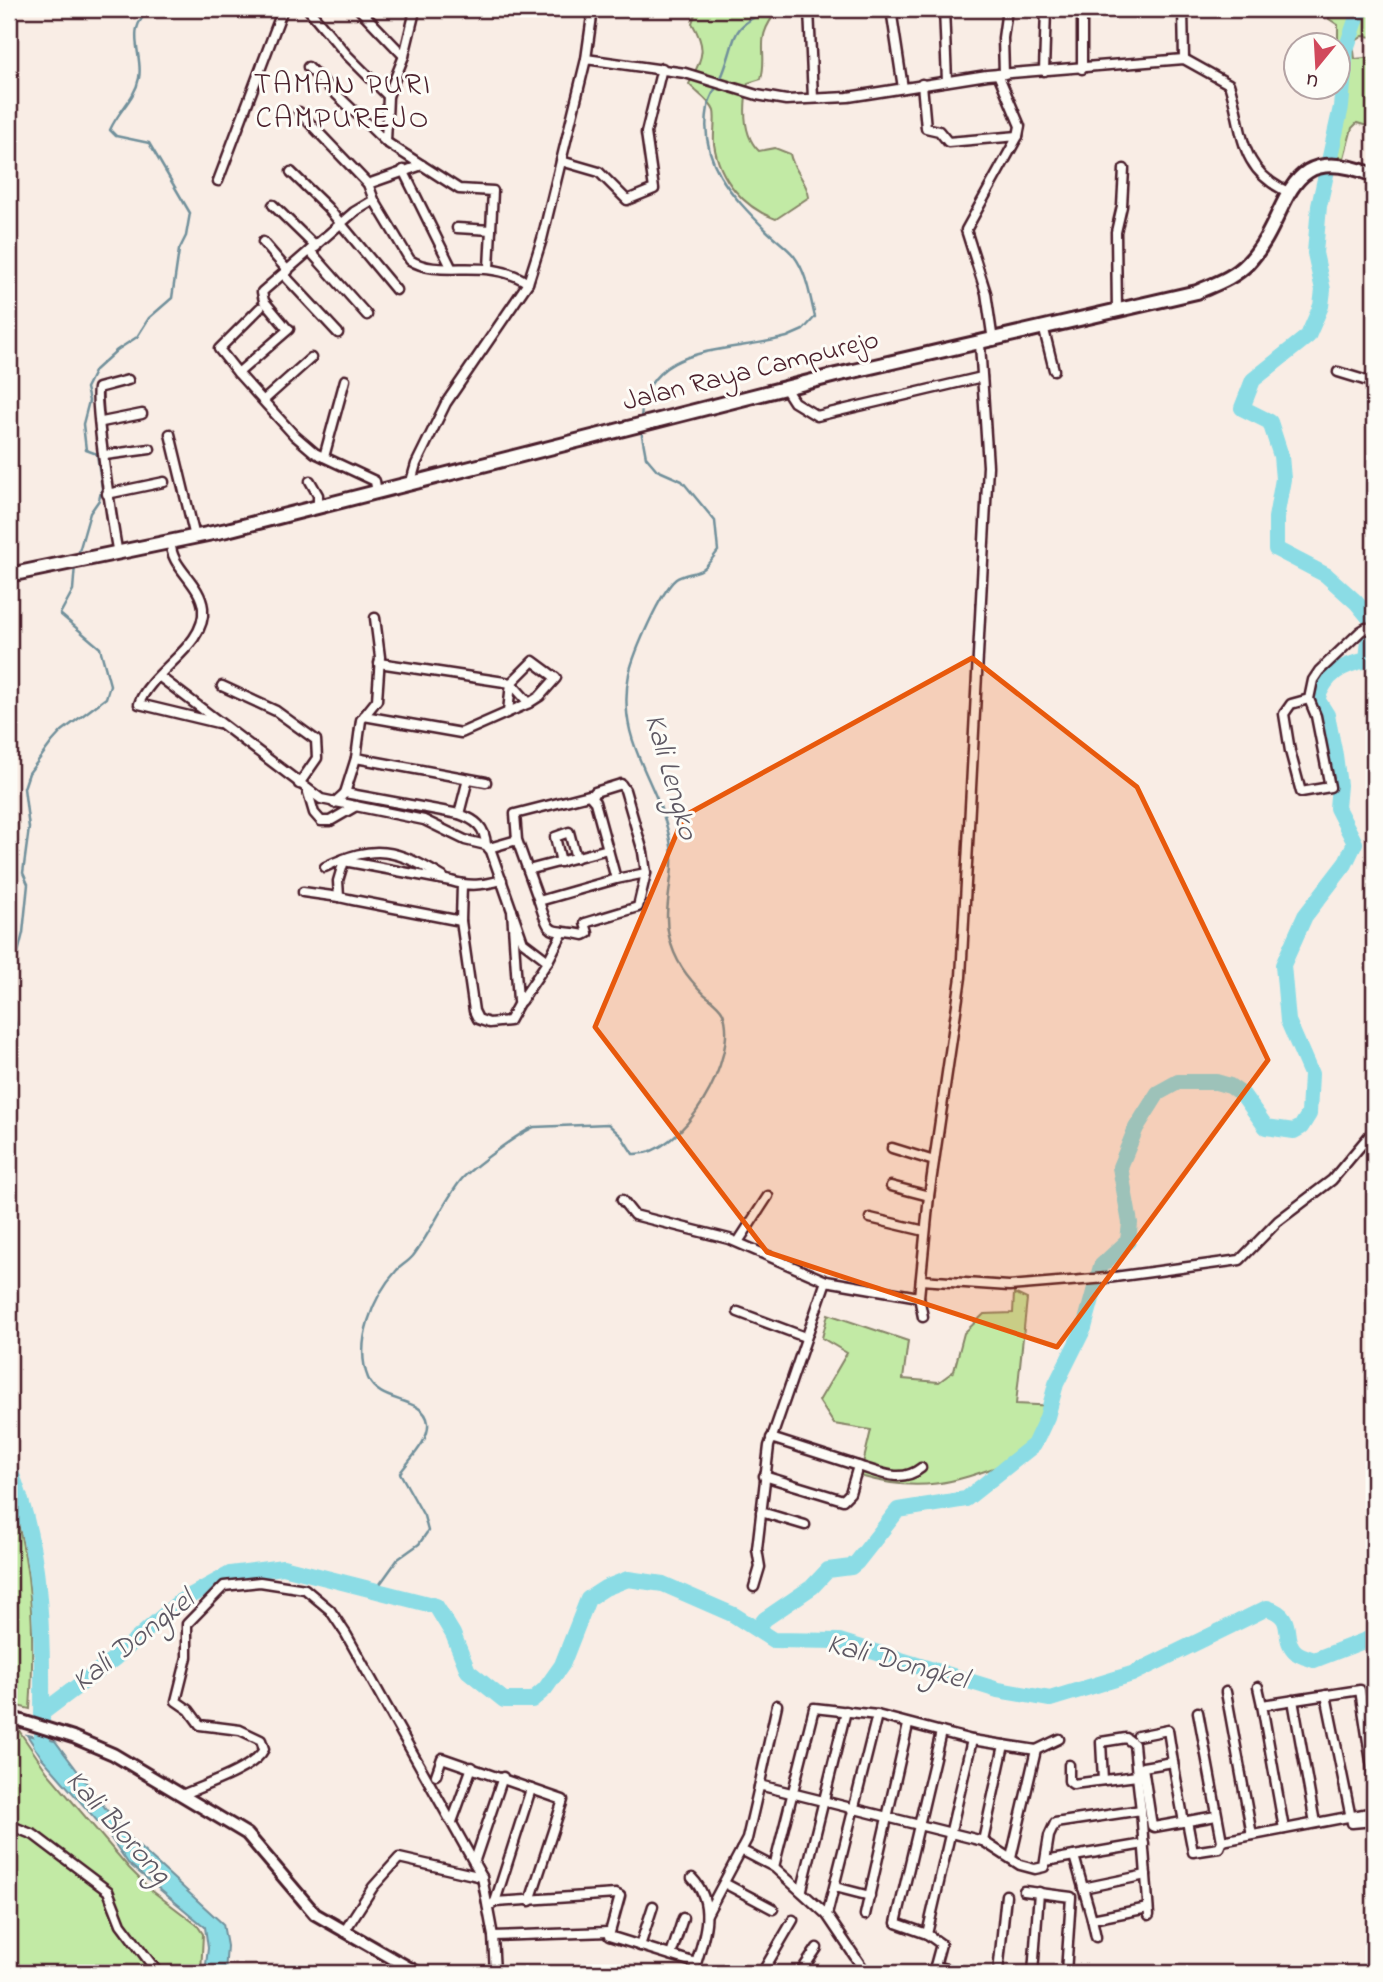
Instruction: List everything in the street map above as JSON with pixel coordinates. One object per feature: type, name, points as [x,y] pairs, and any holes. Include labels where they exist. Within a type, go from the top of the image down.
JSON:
[{"type":"main road","name":"Jalan Raya Campurejo","points":[[9,575],[171,543],[410,485],[785,388],[1044,330],[1197,292],[1240,271],[1266,237],[1289,192],[1307,172],[1328,165],[1374,175]]},
{"type":"street","points":[[218,181],[284,9]]},
{"type":"street","points":[[359,9],[404,56]]},
{"type":"street","points":[[386,142],[388,96],[404,56],[414,15],[409,9]]},
{"type":"street","points":[[410,485],[416,464],[446,403],[527,283],[542,239],[586,59],[593,9]]},
{"type":"street","points":[[604,9],[613,9]]},
{"type":"street","points":[[809,9],[813,99]]},
{"type":"street","points":[[891,9],[903,88]]},
{"type":"street","points":[[944,9],[947,80]]},
{"type":"street","points":[[923,1317],[919,1297],[929,1195],[961,977],[988,466],[982,377],[986,342],[986,293],[966,230],[1018,136],[1020,126],[1001,74],[1007,9]]},
{"type":"street","points":[[1044,71],[1046,9]]},
{"type":"street","points":[[1082,9],[1082,69]]},
{"type":"street","points":[[1183,9],[1184,59]]},
{"type":"street","points":[[309,10],[347,55],[388,96]]},
{"type":"street","points":[[586,59],[662,68],[786,100],[848,97],[1001,74],[1184,59],[1229,84],[1238,131],[1258,174],[1289,192]]},
{"type":"street","points":[[308,67],[386,142],[459,189],[493,191],[489,268]]},
{"type":"street","points":[[561,160],[599,172],[627,200],[654,189],[646,133],[662,68]]},
{"type":"street","points":[[924,84],[926,128],[939,131],[948,142],[1018,136]]},
{"type":"street","points":[[299,111],[368,184],[374,200],[411,260],[439,268],[489,268],[515,274],[527,283]]},
{"type":"street","points":[[368,184],[422,165]]},
{"type":"street","points":[[1117,312],[1116,232],[1122,206],[1124,169]]},
{"type":"street","points":[[403,170],[452,267]]},
{"type":"street","points":[[291,172],[312,191],[396,290]]},
{"type":"street","points":[[238,373],[287,328],[262,296],[262,292],[374,200]]},
{"type":"street","points":[[273,205],[367,315]]},
{"type":"street","points":[[457,228],[491,230]]},
{"type":"street","points":[[263,243],[338,333]]},
{"type":"street","points":[[260,308],[219,349],[294,435],[324,457],[375,481],[377,493]]},
{"type":"street","points":[[1044,330],[1054,370]]},
{"type":"street","points":[[264,400],[311,358]]},
{"type":"street","points":[[1338,372],[1374,383]]},
{"type":"street","points":[[785,388],[794,402],[805,406],[817,416],[982,377]]},
{"type":"street","points":[[118,554],[107,494],[102,422],[96,389],[128,380]]},
{"type":"street","points":[[324,457],[345,380]]},
{"type":"street","points":[[102,422],[142,414]]},
{"type":"street","points":[[170,433],[195,537]]},
{"type":"street","points":[[105,455],[150,449]]},
{"type":"street","points":[[310,481],[318,495],[318,507]]},
{"type":"street","points":[[107,494],[164,482]]},
{"type":"street","points":[[171,543],[170,555],[197,591],[203,607],[202,621],[197,636],[181,649],[143,696],[141,706],[221,723]]},
{"type":"street","points":[[334,803],[345,793],[356,758],[364,716],[377,700],[379,663],[375,618]]},
{"type":"street","points":[[1309,699],[1291,704],[1284,714],[1301,792],[1329,787],[1317,716],[1309,699],[1313,680],[1370,628]]},
{"type":"street","points":[[364,716],[461,733],[529,703],[540,696],[556,678],[533,661],[511,683],[508,712]]},
{"type":"street","points":[[379,663],[511,683],[529,703]]},
{"type":"street","points":[[160,677],[257,747],[303,786],[334,803],[388,811],[424,820],[465,840],[487,846],[517,840]]},
{"type":"street","points":[[222,685],[276,711],[316,740],[317,758],[303,786],[314,813],[321,821],[330,821],[356,806]]},
{"type":"street","points":[[356,758],[486,782]]},
{"type":"street","points":[[459,814],[468,779]]},
{"type":"street","points":[[621,784],[643,852],[646,873],[638,907],[565,932],[554,933],[549,928],[517,840],[515,814],[589,795],[593,797],[601,790],[621,784]]},
{"type":"street","points":[[345,793],[459,814],[476,822],[485,832],[487,846],[502,880],[523,942],[548,961]]},
{"type":"street","points":[[593,797],[616,879]]},
{"type":"street","points":[[388,811],[392,802]]},
{"type":"street","points":[[561,862],[555,837],[569,832],[576,858]]},
{"type":"street","points":[[528,870],[608,849]]},
{"type":"street","points":[[325,867],[370,850],[392,852],[448,880]]},
{"type":"street","points":[[344,861],[469,886],[502,880]]},
{"type":"street","points":[[339,897],[338,881],[344,861]]},
{"type":"street","points":[[539,901],[646,873]]},
{"type":"street","points":[[462,884],[461,921],[474,1011],[478,1019],[488,1024],[509,1021],[565,932]]},
{"type":"street","points":[[303,892],[461,921]]},
{"type":"street","points":[[512,910],[513,955],[520,1001]]},
{"type":"street","points":[[513,955],[523,942]]},
{"type":"street","points":[[921,1280],[1009,1286],[1107,1278],[1240,1260],[1278,1221],[1332,1180],[1374,1130]]},
{"type":"street","points":[[892,1148],[934,1161]]},
{"type":"street","points":[[891,1185],[929,1195]]},
{"type":"street","points":[[738,1242],[768,1196]]},
{"type":"street","points":[[622,1200],[636,1216],[738,1242],[826,1281],[919,1297]]},
{"type":"street","points":[[870,1218],[925,1231]]},
{"type":"street","points":[[754,1587],[760,1567],[757,1549],[764,1476],[771,1438],[826,1281]]},
{"type":"street","points":[[738,1312],[805,1337]]},
{"type":"street","points":[[771,1438],[899,1477],[921,1468]]},
{"type":"street","points":[[764,1476],[843,1500],[850,1493],[858,1466]]},
{"type":"street","points":[[761,1512],[805,1525]]},
{"type":"street","points":[[184,1794],[242,1768],[260,1756],[264,1749],[261,1740],[250,1733],[200,1725],[189,1710],[176,1701],[187,1657],[188,1623],[224,1586],[260,1582],[296,1586],[311,1592],[346,1634],[482,1877],[492,1905],[495,1973]]},
{"type":"street","points":[[1258,1687],[1284,1829]]},
{"type":"street","points":[[1262,1705],[1360,1690],[1374,1781]]},
{"type":"street","points":[[1226,1692],[1252,1836]]},
{"type":"street","points":[[1326,1695],[1350,1817],[1353,1824],[1374,1821]]},
{"type":"street","points":[[1293,1700],[1315,1823]]},
{"type":"street","points":[[707,1914],[741,1850],[759,1787],[777,1705]]},
{"type":"street","points":[[774,1867],[812,1710],[822,1707],[877,1715],[972,1740],[1036,1750],[1059,1739]]},
{"type":"street","points":[[802,1889],[846,1711]]},
{"type":"street","points":[[1138,1736],[1168,1730],[1193,1852],[1219,1848],[1222,1841],[1198,1712]]},
{"type":"street","points":[[827,1915],[877,1715]]},
{"type":"street","points":[[9,1717],[73,1737],[113,1754],[184,1794],[247,1834],[307,1906],[344,1932],[418,1973]]},
{"type":"street","points":[[865,1915],[908,1725]]},
{"type":"street","points":[[941,1732],[896,1923],[927,1934],[941,1945],[934,1970],[962,1973]]},
{"type":"street","points":[[1092,1919],[1149,1912],[1134,1744],[1126,1738],[1101,1742],[1103,1780]]},
{"type":"street","points":[[927,1934],[972,1740]]},
{"type":"street","points":[[983,1841],[1004,1745]]},
{"type":"street","points":[[1011,1858],[1036,1750]]},
{"type":"street","points":[[436,1775],[442,1758],[503,1777],[563,1802],[530,1901]]},
{"type":"street","points":[[1173,1762],[1143,1767],[1149,1823],[1154,1827],[1216,1816]]},
{"type":"street","points":[[1069,1765],[1069,1782],[1073,1784],[1137,1776]]},
{"type":"street","points":[[452,1822],[472,1767]]},
{"type":"street","points":[[474,1863],[503,1777]]},
{"type":"street","points":[[759,1787],[983,1841],[1035,1869],[1041,1869],[1046,1861],[1049,1836],[1055,1823],[1141,1810]]},
{"type":"street","points":[[492,1905],[531,1789]]},
{"type":"street","points":[[1222,1841],[1374,1812]]},
{"type":"street","points":[[9,1825],[34,1835],[108,1891],[121,1924],[158,1973]]},
{"type":"street","points":[[1046,1861],[1144,1844]]},
{"type":"street","points":[[741,1850],[774,1867],[802,1889],[827,1915],[866,1973]]},
{"type":"street","points":[[1074,1856],[1096,1937]]},
{"type":"street","points":[[344,1932],[373,1887],[399,1858],[482,1877]]},
{"type":"street","points":[[1083,1888],[1146,1875]]},
{"type":"street","points":[[692,1878],[706,1896],[707,1914],[693,1973]]},
{"type":"street","points":[[724,1883],[772,1909]]},
{"type":"street","points":[[835,1887],[870,1896]]},
{"type":"street","points":[[1024,1891],[1071,1897],[1066,1973]]},
{"type":"street","points":[[1033,1973],[1039,1892]]},
{"type":"street","points":[[998,1973],[1006,1895]]},
{"type":"street","points":[[492,1905],[620,1896],[610,1933]]},
{"type":"street","points":[[640,1946],[653,1906]]},
{"type":"street","points":[[671,1955],[683,1918]]},
{"type":"street","points":[[762,1973],[793,1920]]},
{"type":"street","points":[[493,1936],[610,1933]]},
{"type":"street","points":[[610,1933],[610,1936],[696,1963]]},
{"type":"street","points":[[800,1973],[817,1948]]},
{"type":"street","points":[[719,1973],[728,1973]]},
{"type":"highlighted area","points":[[972,658],[1137,787],[1268,1060],[1057,1347],[767,1252],[595,1027],[684,816]]},
{"type":"green space","points":[[697,9],[779,9],[766,29],[761,79],[748,83],[745,109],[747,128],[759,151],[775,148],[790,154],[809,197],[776,219],[754,208],[727,180],[714,144],[714,111],[689,84],[702,47],[692,23]]},
{"type":"green space","points":[[1328,9],[1374,9],[1374,37],[1363,36],[1353,43],[1355,59],[1374,57],[1374,128],[1357,123],[1352,128],[1344,158],[1328,154],[1336,102],[1352,102],[1352,32],[1338,32],[1338,25],[1329,19]]},
{"type":"green space","points":[[1014,1293],[1027,1299],[1016,1404],[1056,1406],[1031,1455],[947,1482],[907,1485],[860,1476],[871,1430],[834,1424],[819,1401],[847,1353],[822,1338],[828,1314],[908,1341],[903,1379],[939,1382],[954,1371],[964,1333],[984,1314],[1013,1313]]},
{"type":"green space","points":[[9,1493],[28,1573],[32,1627],[30,1709],[9,1704]]},
{"type":"green space","points":[[9,1726],[18,1729],[47,1772],[129,1868],[151,1890],[197,1925],[203,1934],[201,1973],[9,1973]]},
{"type":"water","name":"Kali Blorong","points":[[27,1735],[55,1741],[124,1833],[223,1924],[227,1946],[225,1973],[205,1973],[208,1948],[205,1927],[128,1863],[106,1831],[42,1758]]},
{"type":"waterway","points":[[78,555],[90,513],[99,500],[102,488],[97,454],[86,450],[83,424],[89,401],[86,388],[95,370],[117,350],[137,337],[149,318],[172,298],[179,250],[186,236],[190,213],[149,143],[116,136],[110,130],[137,85],[140,69],[136,32],[138,24],[153,9]]},
{"type":"waterway","name":"Kali Lengko","points":[[641,420],[646,395],[657,376],[673,364],[694,355],[787,337],[803,330],[815,317],[808,285],[798,263],[730,190],[720,176],[708,144],[706,126],[709,103],[723,73],[736,34],[747,22],[770,9]]},
{"type":"waterway","points":[[757,1629],[765,1619],[812,1587],[828,1570],[851,1567],[857,1562],[898,1510],[966,1499],[1034,1445],[1047,1417],[1056,1384],[1084,1328],[1101,1266],[1128,1241],[1130,1223],[1120,1167],[1136,1128],[1158,1093],[1178,1082],[1216,1082],[1230,1086],[1243,1095],[1266,1127],[1294,1131],[1301,1127],[1309,1114],[1311,1074],[1288,1021],[1283,965],[1305,916],[1345,864],[1355,843],[1337,808],[1339,785],[1335,755],[1327,715],[1317,699],[1325,683],[1336,672],[1367,660],[1371,620],[1356,602],[1326,575],[1276,549],[1276,518],[1283,479],[1281,456],[1270,422],[1242,408],[1253,380],[1308,336],[1321,306],[1323,290],[1315,253],[1319,206],[1341,107],[1346,49],[1360,9]]},
{"type":"waterway","name":"Kali Lengko","points":[[375,1591],[398,1559],[419,1544],[428,1531],[424,1516],[400,1473],[426,1436],[428,1423],[425,1414],[419,1408],[374,1387],[364,1364],[363,1350],[368,1321],[380,1293],[397,1270],[413,1256],[461,1180],[507,1143],[534,1127],[608,1124],[622,1137],[633,1154],[652,1151],[671,1139],[688,1122],[715,1078],[723,1054],[726,1032],[723,1013],[687,975],[671,945],[667,925],[672,868],[671,846],[666,823],[634,743],[628,722],[626,699],[632,664],[663,596],[676,579],[703,569],[718,551],[715,521],[682,481],[657,470],[646,457],[641,430]]},
{"type":"waterway","points":[[9,1044],[18,1036],[11,1001],[11,981],[23,933],[28,884],[23,873],[29,828],[24,788],[29,773],[52,742],[62,731],[106,698],[110,685],[100,648],[60,614],[73,590],[75,565]]},
{"type":"waterway","points":[[9,1468],[30,1534],[36,1569],[41,1638],[42,1743],[51,1754]]},
{"type":"waterway","name":"Kali Dongkel","points":[[42,1713],[115,1658],[179,1602],[230,1574],[283,1567],[436,1606],[453,1634],[468,1671],[504,1700],[532,1700],[545,1689],[562,1665],[588,1599],[605,1588],[628,1579],[663,1584],[734,1615],[773,1640],[839,1641],[998,1690],[1050,1699],[1132,1674],[1267,1608],[1283,1617],[1289,1641],[1297,1653],[1314,1660],[1374,1637]]},
{"type":"district","name":"TAMAN PURI CAMPUREJO","points":[[343,103]]}]
